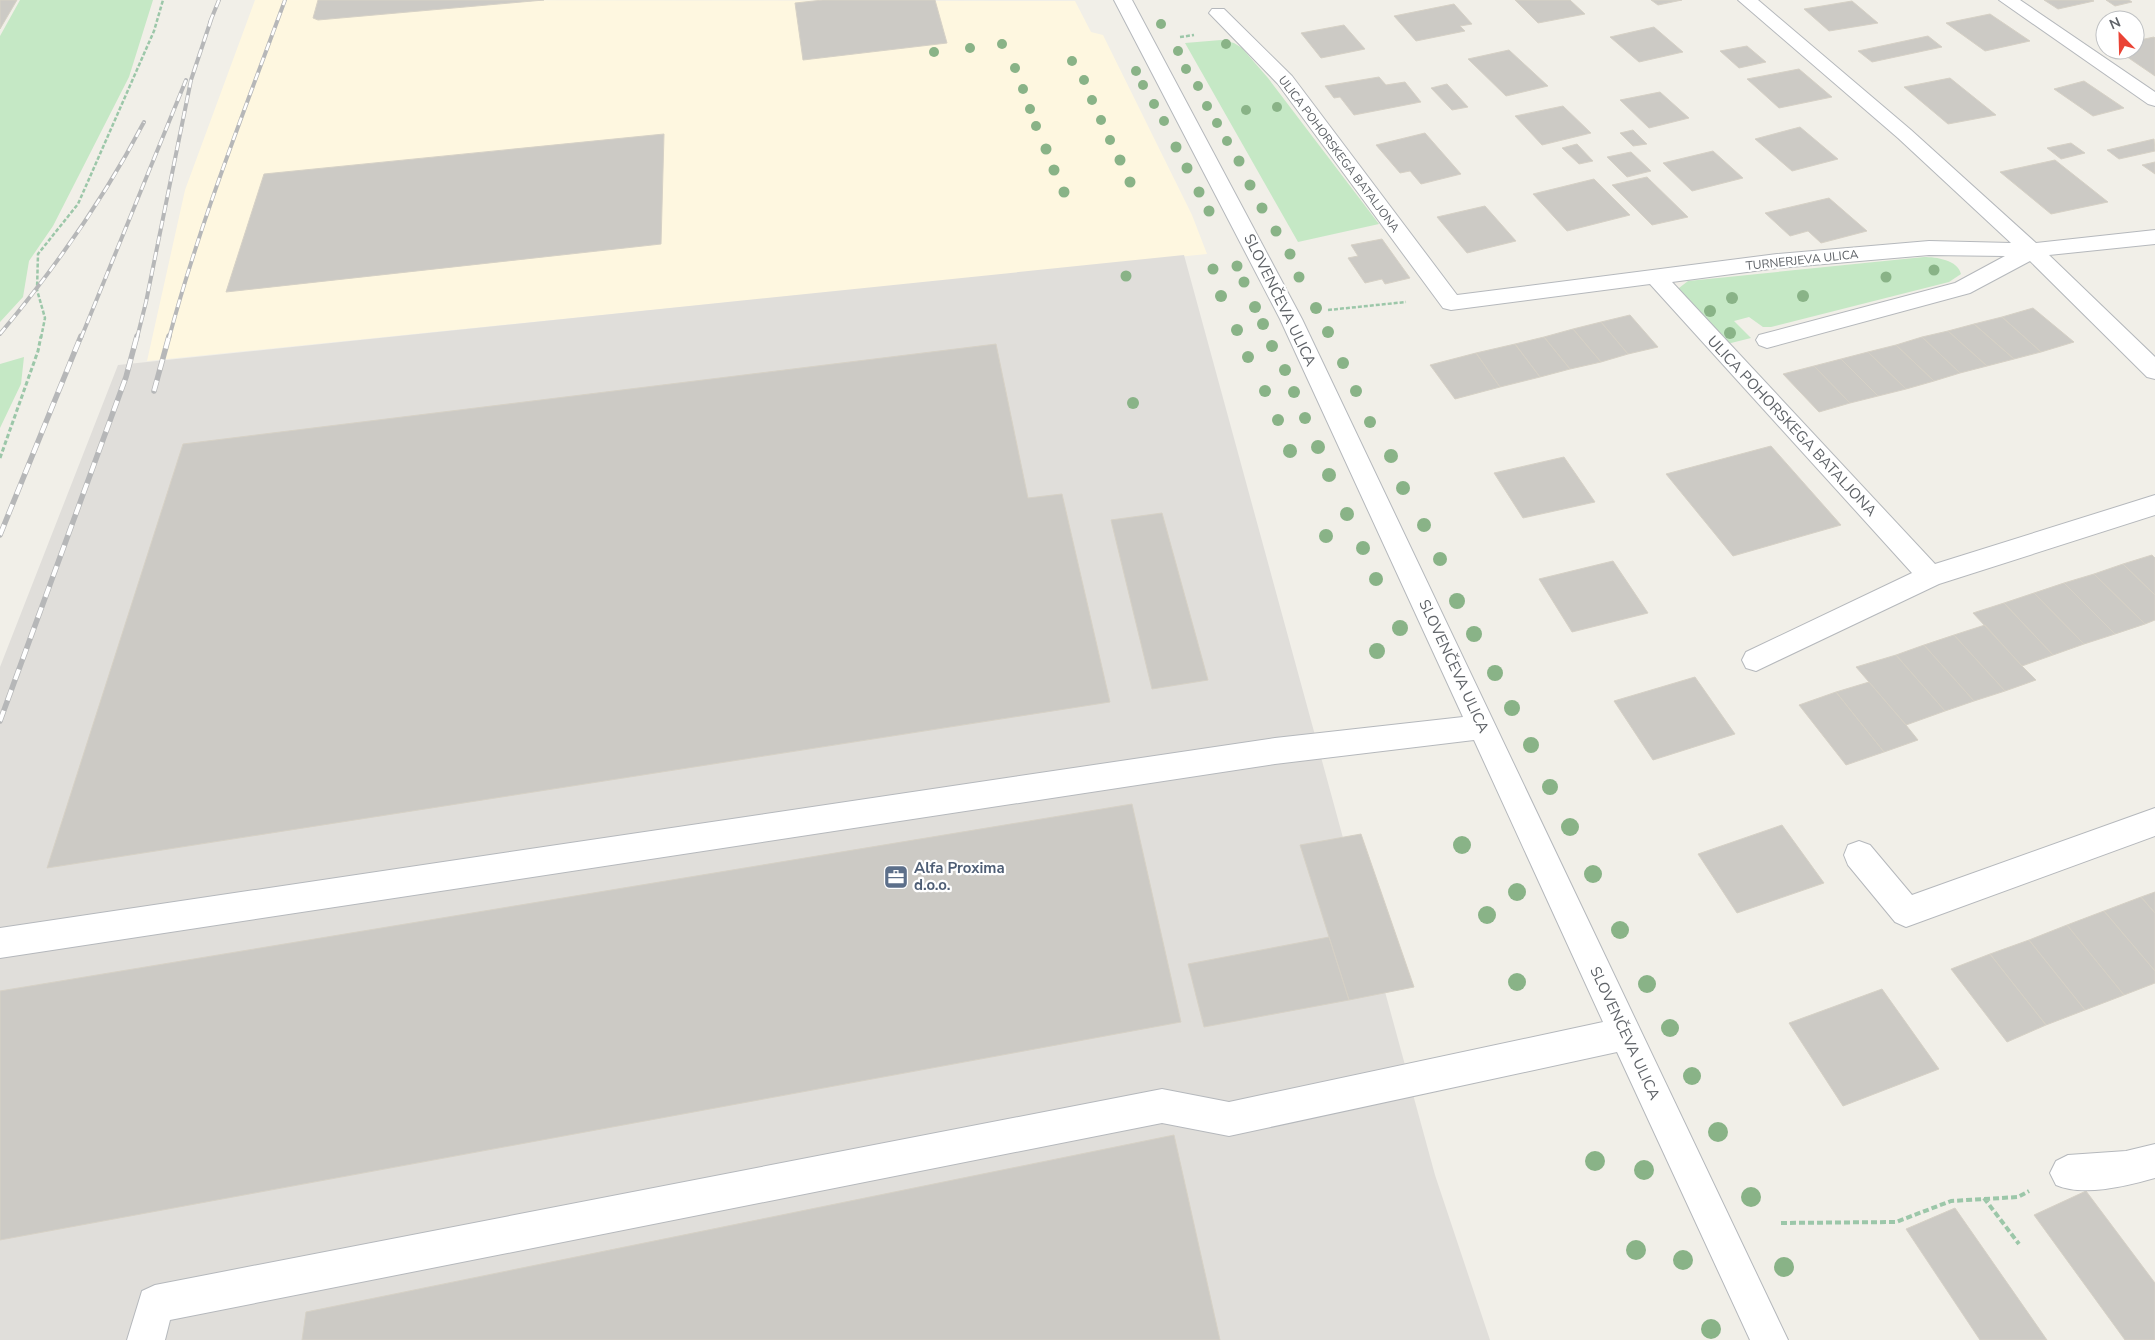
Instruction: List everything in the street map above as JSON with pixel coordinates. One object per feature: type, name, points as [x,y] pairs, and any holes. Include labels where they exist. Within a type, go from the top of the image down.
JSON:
[{"type":"street","name":"SLOVENČEVA ULICA","points":[[1123,0],[1291,320],[1483,727],[1768,1340]]},
{"type":"street","points":[[1747,0],[1912,139],[2032,250],[2155,371]]},
{"type":"street","points":[[2008,0],[2155,100]]},
{"type":"street","name":"ULICA POHORSKEGA BATALJONA","points":[[1218,13],[1285,80],[1451,303]]},
{"type":"street","name":"TURNERJEVA ULICA","points":[[1451,303],[1777,262],[1929,248],[2032,250],[2155,237]]},
{"type":"street","points":[[1767,340],[1962,288],[2032,250]]},
{"type":"street","name":"ULICA POHORSKEGA BATALJONA","points":[[1654,276],[1930,576]]},
{"type":"street","points":[[1756,660],[1930,576],[2155,505]]},
{"type":"street","points":[[0,942],[1274,751],[1483,727]]},
{"type":"street","points":[[1859,855],[1906,912],[2155,822]]},
{"type":"street","points":[[146,1340],[154,1304],[1162,1106],[1229,1119],[1625,1034]]},
{"type":"street","points":[[2068,1173],[2126,1169],[2155,1161]]},
{"type":"path","points":[[0,458],[38,351],[45,318],[37,290],[38,254],[78,204],[154,31],[163,0]]},
{"type":"path","points":[[1327,310],[1398,302],[1451,303]]},
{"type":"path","points":[[1781,1223],[1896,1222],[1951,1201],[2018,1197],[2068,1173]]},
{"type":"path","points":[[1984,1198],[2019,1244]]},
{"type":"shaded area","points":[[255,0],[1075,1],[1091,32],[1103,35],[1192,215],[1207,254],[147,361],[185,190]]},
{"type":"shaded area","points":[[1184,255],[1435,1175],[1490,1340],[0,1340],[0,667],[118,365]]},
{"type":"green space","points":[[20,0],[153,0],[129,77],[53,226],[29,261],[23,297],[0,322],[0,36]]},
{"type":"green space","points":[[1221,40],[1234,43],[1242,48],[1268,78],[1379,224],[1298,242],[1185,43]]},
{"type":"green space","points":[[1924,257],[1951,262],[1956,265],[1961,274],[1949,282],[1771,327],[1763,327],[1749,317],[1734,321],[1751,338],[1727,344],[1680,294],[1679,288],[1688,281]]},
{"type":"green space","points":[[24,357],[21,384],[0,428],[0,364]]},
{"type":"building","points":[[0,0],[17,0],[0,29]]},
{"type":"building","points":[[318,0],[544,0],[318,20],[313,18]]},
{"type":"building","points":[[823,0],[935,0],[947,43],[803,60],[795,3]]},
{"type":"building","points":[[1515,0],[1570,0],[1585,14],[1538,23]]},
{"type":"building","points":[[1651,0],[1682,0],[1658,5]]},
{"type":"building","points":[[2044,0],[2092,0],[2094,1],[2058,9]]},
{"type":"building","points":[[2106,0],[2129,0],[2132,2],[2115,6]]},
{"type":"building","points":[[1852,1],[1878,23],[1829,31],[1804,9]]},
{"type":"building","points":[[1454,4],[1472,24],[1460,26],[1465,31],[1416,41],[1394,16]]},
{"type":"building","points":[[1990,14],[2030,41],[1985,51],[1946,23]]},
{"type":"building","points":[[1344,25],[1365,49],[1321,58],[1301,33]]},
{"type":"building","points":[[1654,27],[1683,52],[1639,62],[1610,37]]},
{"type":"building","points":[[1928,36],[1942,47],[1872,62],[1858,51]]},
{"type":"building","points":[[2155,38],[2155,76],[2132,60],[2145,60],[2145,39]]},
{"type":"building","points":[[1747,46],[1766,62],[1739,68],[1720,51]]},
{"type":"building","points":[[1509,50],[1548,86],[1506,96],[1468,59]]},
{"type":"building","points":[[1799,69],[1832,97],[1779,108],[1747,79]]},
{"type":"building","points":[[1379,77],[1386,85],[1405,82],[1421,102],[1354,115],[1340,97],[1334,98],[1325,86]]},
{"type":"building","points":[[1950,78],[1996,115],[1948,124],[1904,87]]},
{"type":"building","points":[[2084,81],[2124,108],[2093,116],[2054,89]]},
{"type":"building","points":[[1447,84],[1468,107],[1452,110],[1431,88]]},
{"type":"building","points":[[1660,92],[1689,118],[1649,128],[1620,100]]},
{"type":"building","points":[[1563,106],[1591,133],[1542,145],[1515,116]]},
{"type":"building","points":[[1800,127],[1838,159],[1792,171],[1755,139]]},
{"type":"building","points":[[1633,130],[1647,144],[1633,146],[1620,133]]},
{"type":"building","points":[[1425,133],[1461,174],[1421,184],[1410,171],[1400,173],[1376,145]]},
{"type":"building","points":[[664,134],[661,244],[226,292],[264,174]]},
{"type":"building","points":[[2154,139],[2155,151],[2119,159],[2107,150]]},
{"type":"building","points":[[2071,143],[2085,153],[2061,159],[2047,148]]},
{"type":"building","points":[[1577,144],[1593,161],[1579,164],[1562,148]]},
{"type":"building","points":[[1713,151],[1743,178],[1692,191],[1663,163]]},
{"type":"building","points":[[1631,152],[1651,171],[1627,177],[1607,157]]},
{"type":"building","points":[[2055,160],[2108,202],[2051,214],[2000,172]]},
{"type":"building","points":[[2155,162],[2155,174],[2142,165]]},
{"type":"building","points":[[1647,177],[1688,217],[1652,225],[1612,185]]},
{"type":"building","points":[[1594,179],[1630,215],[1567,231],[1533,194]]},
{"type":"building","points":[[1829,198],[1867,231],[1821,243],[1808,231],[1790,236],[1765,213]]},
{"type":"building","points":[[1485,206],[1516,241],[1467,253],[1437,217]]},
{"type":"building","points":[[1382,239],[1410,278],[1385,284],[1382,279],[1365,283],[1348,258],[1358,256],[1351,245]]},
{"type":"building","points":[[2033,308],[2074,342],[2041,352],[2002,317]]},
{"type":"building","points":[[1630,315],[1658,347],[1628,354],[1601,322]]},
{"type":"building","points":[[2002,317],[2041,352],[2014,359],[1974,324]]},
{"type":"building","points":[[1601,322],[1628,354],[1601,362],[1573,329]]},
{"type":"building","points":[[1974,324],[2014,359],[1987,366],[1948,331]]},
{"type":"building","points":[[1573,329],[1601,362],[1570,369],[1544,337]]},
{"type":"building","points":[[1948,331],[1987,366],[1960,373],[1922,337]]},
{"type":"building","points":[[1544,337],[1570,369],[1540,377],[1515,344]]},
{"type":"building","points":[[1922,337],[1960,373],[1934,381],[1896,345]]},
{"type":"building","points":[[996,344],[1028,498],[1062,494],[1110,702],[47,868],[183,444]]},
{"type":"building","points":[[1515,344],[1540,377],[1500,387],[1476,353]]},
{"type":"building","points":[[1896,345],[1934,381],[1906,389],[1868,352]]},
{"type":"building","points":[[1868,352],[1906,389],[1878,396],[1841,359]]},
{"type":"building","points":[[1476,353],[1500,387],[1455,399],[1430,365]]},
{"type":"building","points":[[1841,359],[1878,396],[1850,403],[1814,366]]},
{"type":"building","points":[[1814,366],[1850,403],[1819,412],[1783,374]]},
{"type":"building","points":[[1771,446],[1841,525],[1733,556],[1666,474]]},
{"type":"building","points":[[1564,457],[1595,502],[1523,518],[1494,473]]},
{"type":"building","points":[[1162,513],[1208,680],[1152,689],[1111,520]]},
{"type":"building","points":[[2152,555],[2155,558],[2155,595],[2123,564]]},
{"type":"building","points":[[1613,561],[1648,613],[1572,632],[1539,579]]},
{"type":"building","points":[[2123,564],[2155,595],[2155,620],[2145,624],[2094,574]]},
{"type":"building","points":[[2094,574],[2145,624],[2115,634],[2064,583]]},
{"type":"building","points":[[2064,583],[2115,634],[2084,644],[2034,593]]},
{"type":"building","points":[[2034,593],[2084,644],[2053,655],[2004,603]]},
{"type":"building","points":[[2004,603],[2053,655],[2022,666],[1973,613]]},
{"type":"building","points":[[1985,625],[2036,680],[2005,691],[1954,635]]},
{"type":"building","points":[[1954,635],[2005,691],[1974,701],[1924,645]]},
{"type":"building","points":[[1924,645],[1974,701],[1945,711],[1896,655]]},
{"type":"building","points":[[1896,655],[1945,711],[1906,725],[1856,667]]},
{"type":"building","points":[[1695,677],[1735,734],[1653,760],[1614,701]]},
{"type":"building","points":[[1869,682],[1918,740],[1884,752],[1836,692]]},
{"type":"building","points":[[1836,692],[1884,752],[1846,765],[1799,705]]},
{"type":"building","points":[[1132,804],[1181,1022],[0,1240],[0,991]]},
{"type":"building","points":[[1782,825],[1824,883],[1737,913],[1698,854]]},
{"type":"building","points":[[1361,834],[1414,987],[1349,1000],[1300,845]]},
{"type":"building","points":[[2155,892],[2155,913],[2141,897]]},
{"type":"building","points":[[2141,897],[2155,913],[2155,971],[2104,911]]},
{"type":"building","points":[[2104,911],[2155,971],[2155,983],[2124,995],[2067,925]]},
{"type":"building","points":[[2067,925],[2124,995],[2085,1010],[2029,940]]},
{"type":"building","points":[[1329,937],[1349,1000],[1204,1027],[1188,964]]},
{"type":"building","points":[[2029,940],[2085,1010],[2046,1025],[1990,954]]},
{"type":"building","points":[[1990,954],[2046,1025],[2007,1042],[1951,969]]},
{"type":"building","points":[[1882,989],[1939,1069],[1843,1106],[1789,1023]]},
{"type":"building","points":[[1174,1135],[1220,1340],[302,1340],[306,1312]]},
{"type":"building","points":[[2086,1191],[2155,1283],[2155,1340],[2125,1340],[2034,1215]]},
{"type":"building","points":[[1955,1208],[2047,1340],[1980,1340],[1906,1229]]},
{"type":"railway","points":[[212,18],[219,0]]},
{"type":"railway","points":[[169,338],[194,252],[285,0]]},
{"type":"railway","points":[[137,338],[191,80],[212,18]]},
{"type":"railway","points":[[210,22],[212,18]]},
{"type":"railway","points":[[81,338],[186,80]]},
{"type":"railway","points":[[0,334],[78,232],[129,151],[144,122]]},
{"type":"railway","points":[[0,535],[81,336]]},
{"type":"railway","points":[[0,721],[126,377],[137,336]]},
{"type":"railway","points":[[154,391],[169,336]]},
{"type":"place","name":"Alfa Proxima d.o.o.","points":[[896,877]]}]
